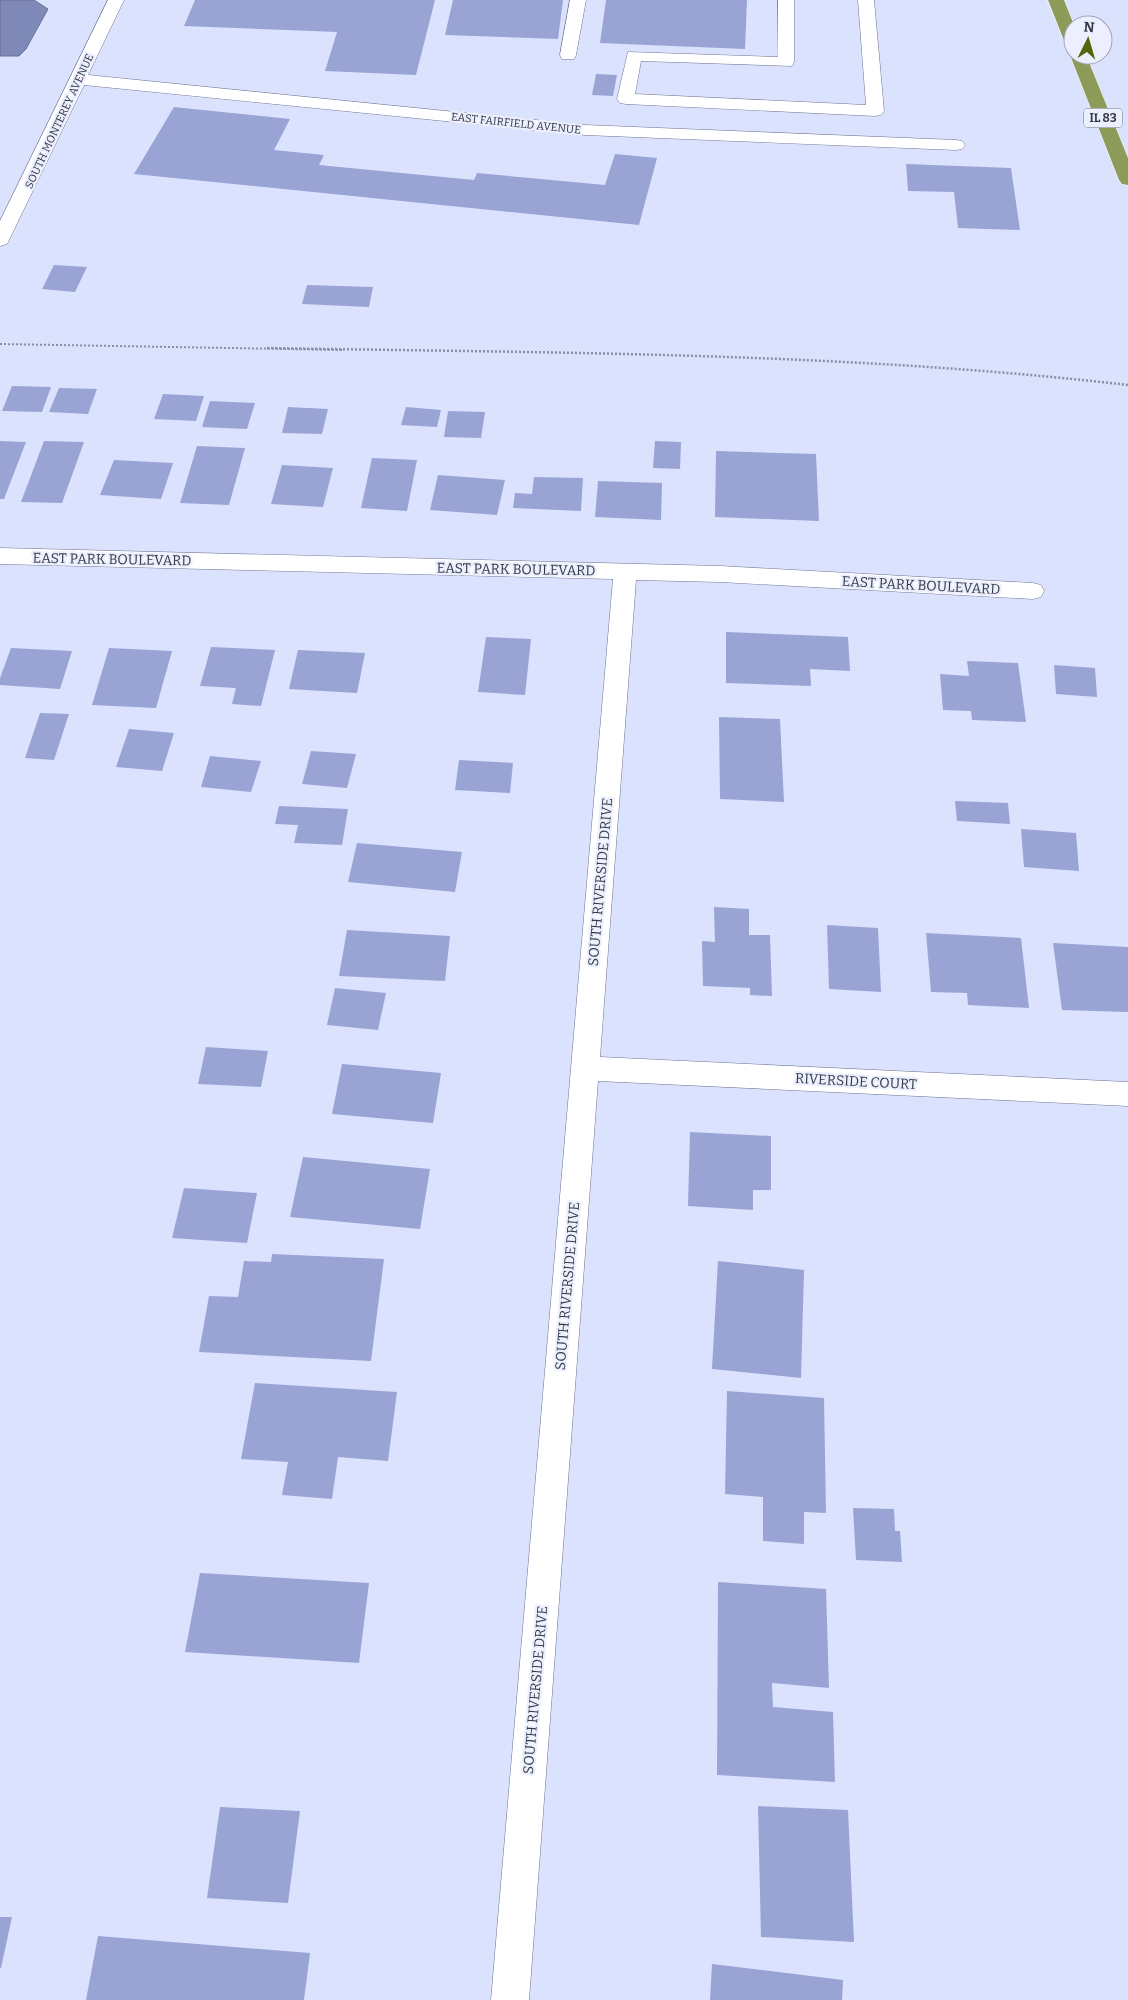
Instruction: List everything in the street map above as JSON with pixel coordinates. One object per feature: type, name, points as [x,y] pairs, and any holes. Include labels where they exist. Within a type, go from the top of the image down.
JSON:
[{"type":"highway","points":[[1056,0],[1063,18]]},
{"type":"highway","name":"IL 83","points":[[1082,65],[1128,180]]},
{"type":"street","name":"SOUTH MONTEREY AVENUE","points":[[0,240],[116,0]]},
{"type":"street","points":[[568,55],[578,0]]},
{"type":"street","points":[[786,0],[786,62],[634,56],[626,99],[876,111],[866,0]]},
{"type":"street","name":"EAST FAIRFIELD AVENUE","points":[[78,79],[586,130],[956,145]]},
{"type":"street","name":"EAST PARK BOULEVARD","points":[[0,556],[720,574],[1032,591]]},
{"type":"street","name":"SOUTH RIVERSIDE DRIVE","points":[[510,2000],[625,572]]},
{"type":"street","name":"RIVERSIDE COURT","points":[[584,1068],[1128,1094]]},
{"type":"path","points":[[0,344],[684,356],[854,361],[1034,374],[1128,385]]},
{"type":"water","points":[[0,0],[34,0],[48,9],[26,49],[19,56],[0,56]]},
{"type":"building","points":[[195,0],[435,0],[416,75],[325,71],[337,32],[184,26]]},
{"type":"building","points":[[453,0],[563,0],[558,39],[445,35]]},
{"type":"building","points":[[606,0],[747,0],[745,49],[600,43]]},
{"type":"building","points":[[596,74],[617,75],[613,96],[592,95]]},
{"type":"building","points":[[174,107],[290,119],[274,150],[324,155],[319,165],[474,180],[477,173],[605,185],[615,154],[657,158],[639,225],[134,174]]},
{"type":"building","points":[[906,164],[1011,168],[1020,230],[958,228],[954,192],[908,191]]},
{"type":"building","points":[[54,265],[87,267],[75,292],[42,289]]},
{"type":"building","points":[[307,285],[373,287],[369,307],[302,304]]},
{"type":"building","points":[[12,386],[51,387],[42,412],[2,411]]},
{"type":"building","points":[[59,388],[97,389],[88,414],[49,412]]},
{"type":"building","points":[[163,394],[204,396],[196,421],[154,419]]},
{"type":"building","points":[[210,401],[255,403],[247,429],[202,427]]},
{"type":"building","points":[[288,407],[328,409],[322,434],[282,433]]},
{"type":"building","points":[[406,407],[441,410],[437,427],[401,425]]},
{"type":"building","points":[[448,411],[485,412],[481,438],[444,437]]},
{"type":"building","points":[[0,441],[26,442],[4,499],[0,499]]},
{"type":"building","points":[[44,441],[84,442],[62,503],[21,502]]},
{"type":"building","points":[[655,441],[681,442],[680,469],[653,468]]},
{"type":"building","points":[[197,446],[245,448],[229,505],[180,503]]},
{"type":"building","points":[[716,451],[816,454],[819,521],[715,517]]},
{"type":"building","points":[[372,458],[417,460],[407,511],[361,508]]},
{"type":"building","points":[[114,460],[173,463],[161,499],[100,495]]},
{"type":"building","points":[[282,465],[333,468],[323,507],[271,504]]},
{"type":"building","points":[[438,475],[505,480],[497,515],[430,510]]},
{"type":"building","points":[[534,477],[583,478],[581,511],[513,508],[515,493],[532,494]]},
{"type":"building","points":[[598,481],[662,483],[661,520],[595,517]]},
{"type":"building","points":[[726,632],[848,637],[850,671],[810,669],[811,686],[726,683]]},
{"type":"building","points":[[486,637],[531,639],[525,695],[478,692]]},
{"type":"building","points":[[211,647],[275,650],[261,706],[232,704],[236,688],[200,686]]},
{"type":"building","points":[[11,648],[72,651],[60,689],[0,685],[0,678]]},
{"type":"building","points":[[109,648],[172,651],[156,708],[92,705]]},
{"type":"building","points":[[298,650],[365,653],[357,693],[289,689]]},
{"type":"building","points":[[967,661],[1018,663],[1026,722],[972,720],[971,711],[943,710],[940,674],[969,676]]},
{"type":"building","points":[[1054,665],[1095,668],[1097,697],[1056,694]]},
{"type":"building","points":[[40,713],[69,714],[54,760],[25,758]]},
{"type":"building","points":[[719,717],[780,719],[784,802],[720,799]]},
{"type":"building","points":[[129,729],[174,733],[162,771],[116,767]]},
{"type":"building","points":[[311,751],[356,754],[347,788],[302,784]]},
{"type":"building","points":[[210,756],[261,761],[251,792],[201,787]]},
{"type":"building","points":[[459,760],[513,763],[510,793],[455,790]]},
{"type":"building","points":[[955,801],[1008,803],[1010,824],[957,821]]},
{"type":"building","points":[[279,806],[348,809],[342,845],[294,843],[298,825],[275,824]]},
{"type":"building","points":[[1021,829],[1076,833],[1079,871],[1024,867]]},
{"type":"building","points":[[357,843],[462,852],[455,892],[348,882]]},
{"type":"building","points":[[714,907],[749,909],[749,935],[770,935],[772,996],[750,995],[750,988],[703,986],[702,941],[715,942]]},
{"type":"building","points":[[827,925],[878,928],[881,992],[829,989]]},
{"type":"building","points":[[347,930],[450,936],[445,981],[339,976]]},
{"type":"building","points":[[926,933],[1021,938],[1029,1008],[968,1005],[967,993],[931,992]]},
{"type":"building","points":[[1053,943],[1128,947],[1128,1012],[1062,1010]]},
{"type":"building","points":[[335,988],[386,993],[378,1030],[327,1025]]},
{"type":"building","points":[[206,1047],[268,1051],[261,1087],[198,1084]]},
{"type":"building","points":[[342,1064],[441,1073],[433,1123],[332,1114]]},
{"type":"building","points":[[690,1132],[771,1136],[771,1190],[753,1190],[753,1210],[688,1206]]},
{"type":"building","points":[[303,1157],[430,1169],[420,1229],[290,1217]]},
{"type":"building","points":[[184,1188],[257,1193],[247,1243],[172,1238]]},
{"type":"building","points":[[272,1254],[384,1259],[371,1361],[199,1352],[209,1296],[238,1297],[244,1261],[271,1262]]},
{"type":"building","points":[[718,1261],[804,1270],[801,1378],[712,1369]]},
{"type":"building","points":[[255,1383],[397,1392],[388,1461],[338,1457],[332,1499],[282,1495],[288,1462],[241,1459]]},
{"type":"building","points":[[727,1391],[824,1398],[826,1513],[804,1512],[804,1544],[763,1541],[763,1497],[725,1494]]},
{"type":"building","points":[[853,1508],[894,1509],[895,1531],[900,1531],[902,1562],[856,1560]]},
{"type":"building","points":[[200,1573],[369,1583],[359,1663],[185,1652]]},
{"type":"building","points":[[718,1582],[826,1589],[829,1688],[772,1683],[773,1707],[833,1712],[835,1782],[717,1775]]},
{"type":"building","points":[[758,1806],[848,1810],[854,1942],[761,1937]]},
{"type":"building","points":[[220,1807],[300,1811],[288,1903],[207,1898]]},
{"type":"building","points":[[0,1917],[12,1917],[1,1968],[0,1968]]},
{"type":"building","points":[[98,1936],[310,1953],[304,2000],[86,2000]]},
{"type":"building","points":[[712,1964],[843,1980],[842,2000],[710,2000]]}]
